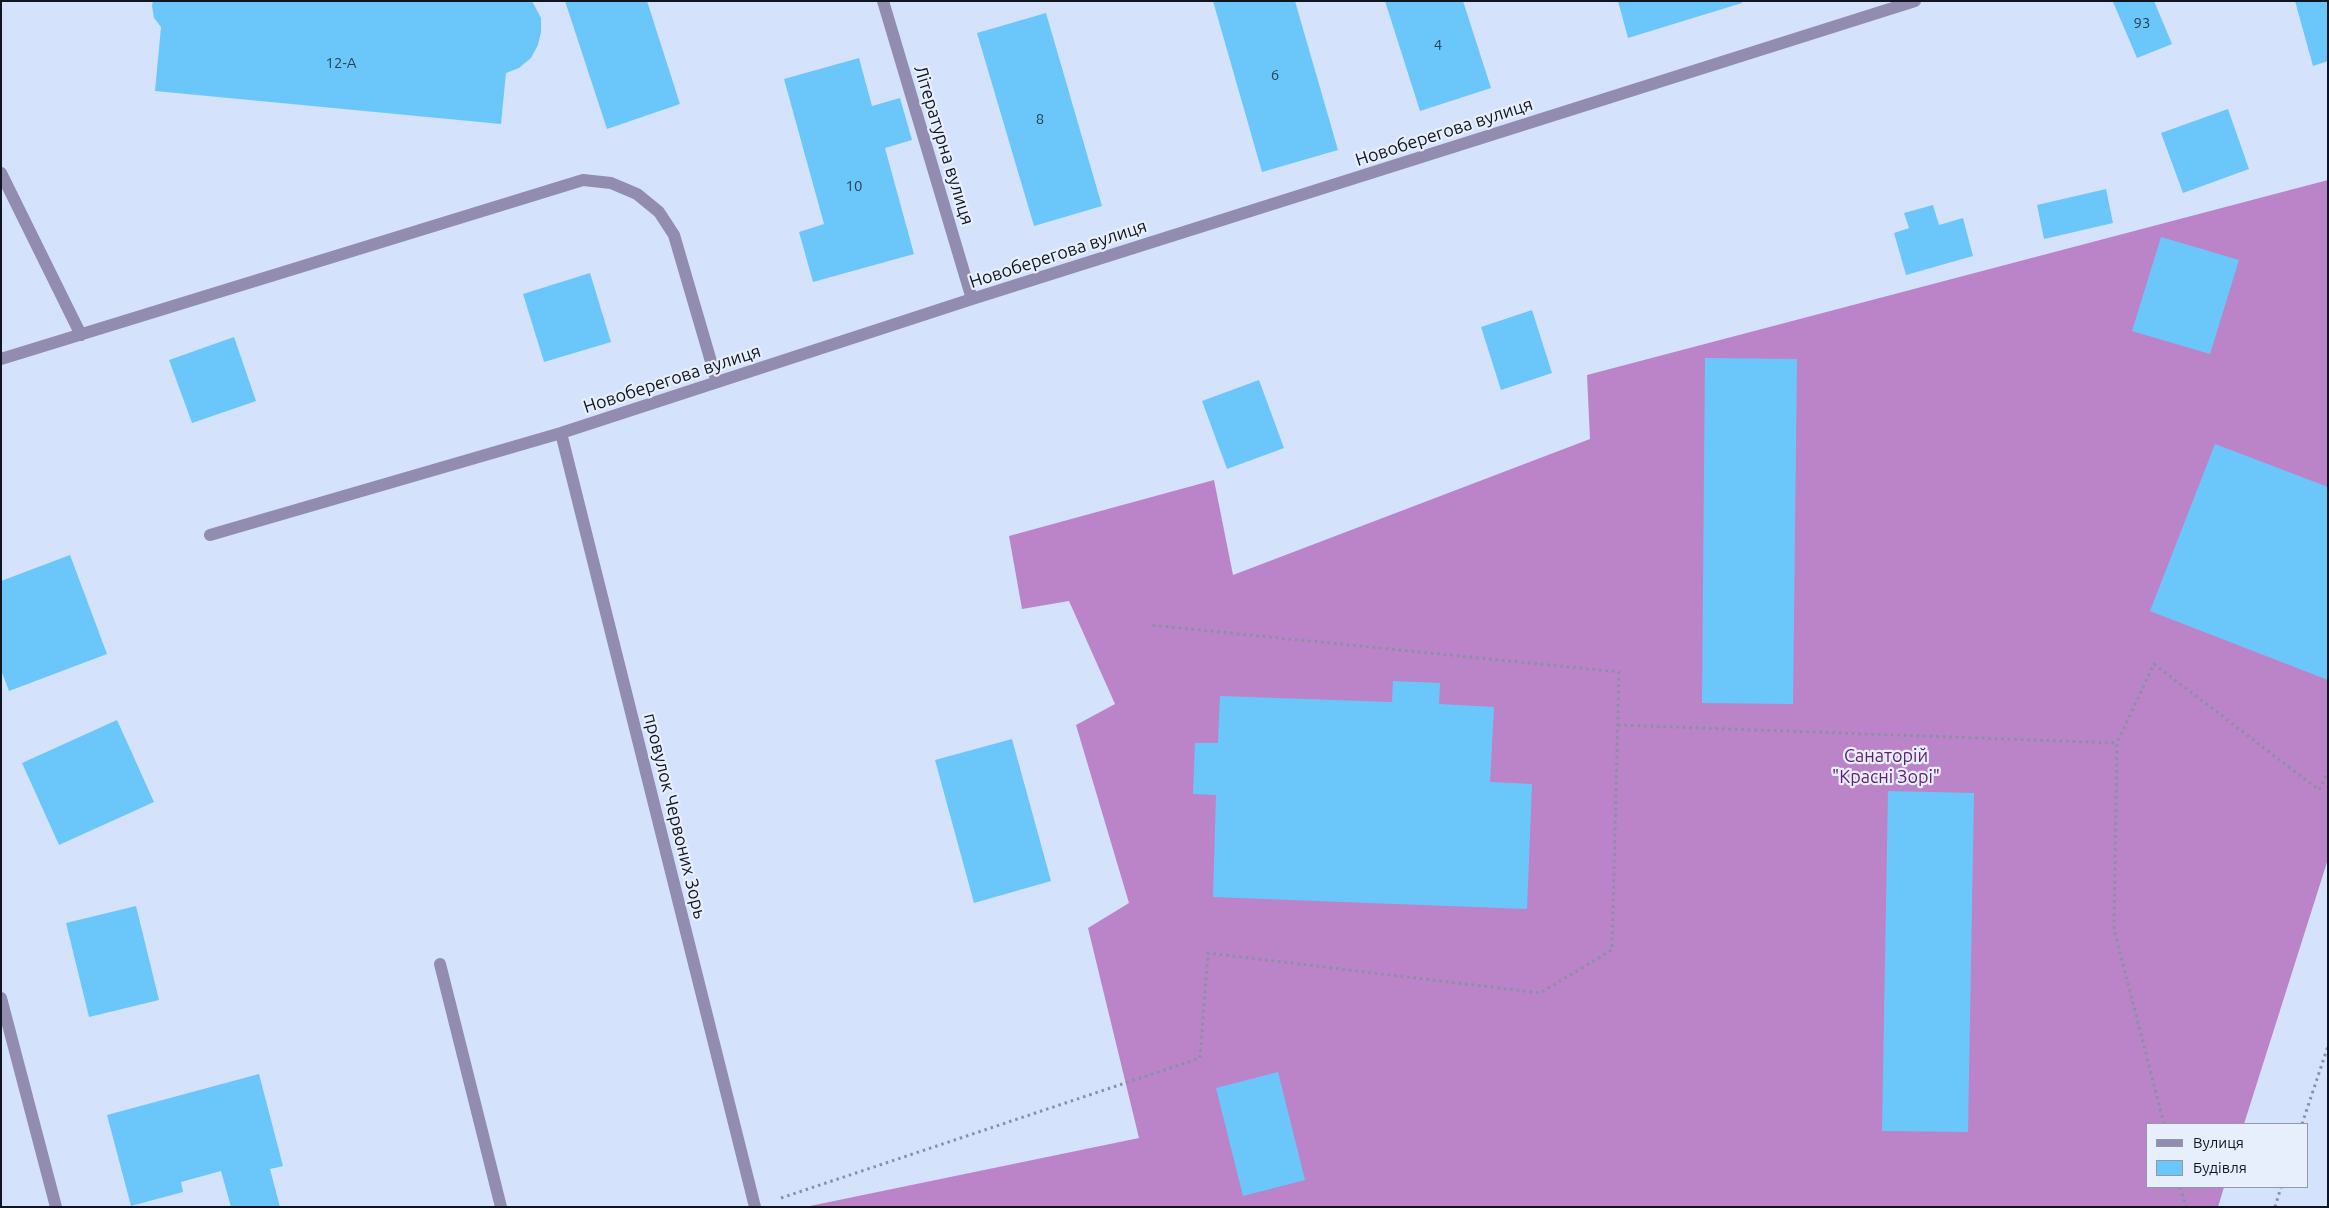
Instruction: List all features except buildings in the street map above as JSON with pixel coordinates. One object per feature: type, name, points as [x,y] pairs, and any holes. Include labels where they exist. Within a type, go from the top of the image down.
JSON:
[{"type":"street","name":"Новоберегова вулиця","points":[[210,535],[561,433],[972,299],[1915,1]]},
{"type":"street","name":"Літературна вулиця","points":[[885,2],[972,299]]},
{"type":"street","points":[[1,173],[81,335]]},
{"type":"street","points":[[1,359],[583,180],[611,183],[637,194],[659,212],[674,235],[717,382]]},
{"type":"street","name":"провулок Червоних Зорь","points":[[561,433],[755,1207]]},
{"type":"street","points":[[440,964],[501,1207]]},
{"type":"street","points":[[1,998],[56,1207]]},
{"type":"path","points":[[774,1200],[1200,1058],[1208,953],[1540,993],[1612,950],[1618,672],[1150,625]]},
{"type":"path","points":[[2164,1123],[2114,929],[2117,743],[2154,664],[2319,790],[2328,771]]},
{"type":"path","points":[[1618,725],[2117,743]]},
{"type":"path","points":[[2302,1123],[2328,1046]]},
{"type":"path","points":[[2180,1188],[2186,1207]]},
{"type":"path","points":[[2275,1207],[2281,1188]]},
{"type":"green space","name":"Санаторій \"Красні Зорі\"","points":[[2328,180],[2328,859],[2244,1123],[2146,1123],[2146,1188],[2224,1188],[2218,1207],[805,1207],[1139,1138],[1088,928],[1129,903],[1076,725],[1115,704],[1069,601],[1022,609],[1009,536],[1214,480],[1233,575],[1590,439],[1587,375]]}]
